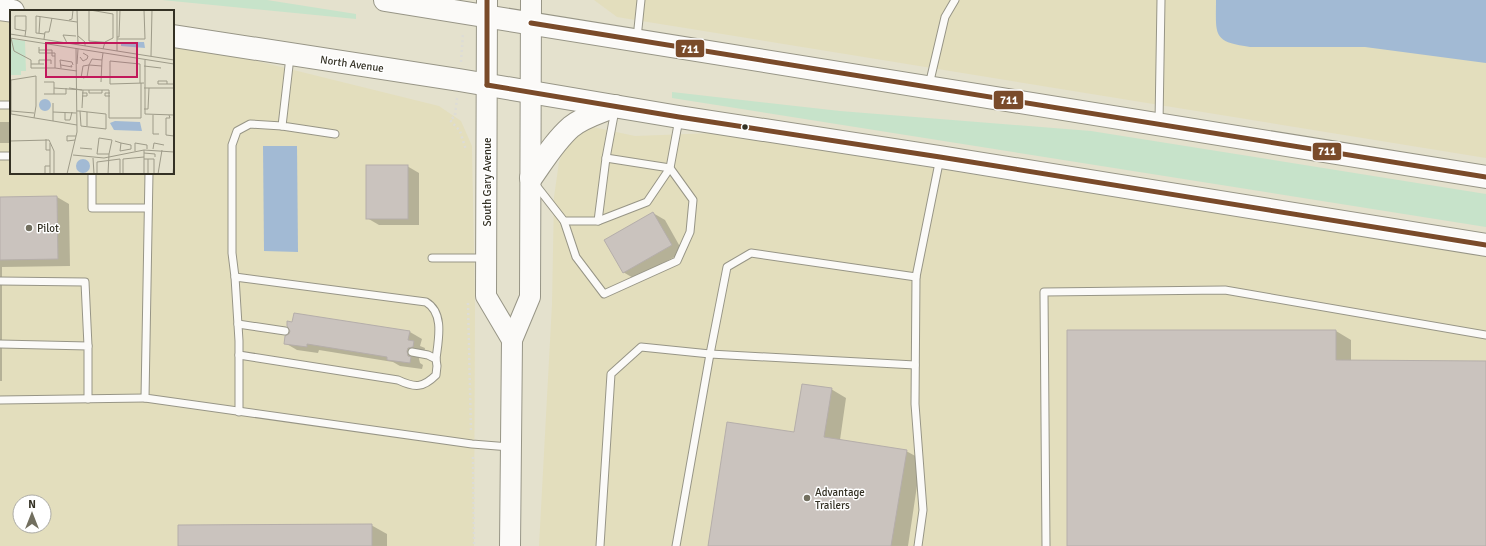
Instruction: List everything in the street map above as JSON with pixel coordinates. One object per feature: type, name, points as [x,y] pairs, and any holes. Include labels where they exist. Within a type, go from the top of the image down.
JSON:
[{"type":"main road","points":[[510,546],[512,340],[530,297],[531,0]]},
{"type":"main road","points":[[395,1],[465,13],[487,8],[531,23],[637,41],[1486,177]]},
{"type":"main road","name":"South Gary Avenue","points":[[487,8],[486,296],[512,340]]},
{"type":"main road","points":[[0,9],[10,11]]},
{"type":"main road","name":"North Avenue","points":[[174,36],[459,80],[679,117],[940,157],[1486,245]]},
{"type":"main road","points":[[531,178],[553,148],[571,127],[587,118],[615,106]]},
{"type":"lane","points":[[637,41],[641,0]]},
{"type":"lane","points":[[928,87],[944,17],[955,0]]},
{"type":"lane","points":[[1159,125],[1161,0]]},
{"type":"lane","points":[[282,126],[291,55]]},
{"type":"lane","points":[[598,221],[606,158],[615,106]]},
{"type":"lane","points":[[564,221],[598,221],[646,202],[670,168],[679,117]]},
{"type":"lane","points":[[239,412],[238,324],[232,253],[232,145],[237,131],[250,124],[282,126],[335,134]]},
{"type":"lane","points":[[918,546],[923,510],[915,404],[916,277],[940,157]]},
{"type":"lane","points":[[531,178],[564,221],[576,257],[604,294],[677,261],[690,232],[692,200],[670,168],[606,158]]},
{"type":"lane","points":[[92,174],[92,208],[148,208]]},
{"type":"lane","points":[[145,398],[149,174]]},
{"type":"lane","points":[[676,546],[727,267],[751,253],[916,277]]},
{"type":"lane","points":[[432,258],[487,258]]},
{"type":"lane","points":[[235,277],[426,302],[432,306],[436,312],[438,341],[436,375],[424,385],[417,386],[408,385],[398,380],[239,355]]},
{"type":"lane","points":[[0,281],[85,282],[88,346],[88,399]]},
{"type":"lane","points":[[1046,546],[1044,292],[1225,290],[1486,335]]},
{"type":"lane","points":[[238,324],[285,331]]},
{"type":"lane","points":[[0,344],[88,346]]},
{"type":"lane","points":[[600,546],[611,374],[641,347],[710,354],[915,364]]},
{"type":"lane","points":[[412,352],[428,355],[436,359]]},
{"type":"lane","points":[[0,400],[145,398],[472,444],[511,447]]},
{"type":"path","points":[[465,13],[455,116],[450,120],[460,131],[467,153]]},
{"type":"path","points":[[467,295],[470,403]]},
{"type":"path","points":[[473,473],[474,546]]},
{"type":"shaded area","points":[[594,0],[1486,0],[1486,158],[617,17]]},
{"type":"shaded area","points":[[0,19],[10,21],[10,174],[174,174],[174,45],[221,52],[439,106],[461,121],[472,146],[475,304],[474,546],[0,546]]},
{"type":"shaded area","points":[[588,126],[635,136],[714,133],[1486,256],[1486,546],[539,546],[552,304],[554,197],[559,162],[567,143]]},
{"type":"green space","points":[[162,0],[267,0],[356,14],[356,19]]},
{"type":"green space","points":[[672,92],[840,111],[1091,131],[1486,194],[1486,227],[672,98]]},
{"type":"water","points":[[1216,0],[1486,0],[1486,63],[1365,47],[1250,47],[1238,45],[1223,39],[1219,35],[1216,21]]},
{"type":"water","points":[[263,146],[297,146],[298,252],[264,251]]},
{"type":"building","points":[[366,165],[408,165],[408,219],[366,219]]},
{"type":"building","name":"Pilot","points":[[57,196],[58,259],[0,260],[0,197]]},
{"type":"building","points":[[653,212],[672,245],[623,273],[604,240]]},
{"type":"building","points":[[294,313],[410,331],[408,340],[414,341],[413,347],[408,348],[407,351],[408,356],[411,357],[410,363],[387,360],[387,357],[307,344],[307,347],[284,344],[285,336],[289,334],[290,331],[287,326],[287,321],[292,322]]},
{"type":"building","points":[[1067,330],[1336,330],[1336,360],[1486,361],[1486,546],[1067,546]]},
{"type":"building","name":"Advantage Trailers","points":[[802,384],[832,388],[824,437],[907,450],[891,546],[708,546],[727,422],[794,432]]},
{"type":"building","points":[[372,524],[372,546],[178,546],[178,525]]},
{"type":"transit line","name":"711","points":[[487,0],[487,85]]},
{"type":"transit line","name":"711","points":[[531,23],[1486,177]]},
{"type":"transit line","name":"711","points":[[487,85],[679,117],[940,157],[1486,245]]},
{"type":"place","name":"Pilot","points":[[29,228]]},
{"type":"place","name":"Advantage Trailers","points":[[807,498]]}]
